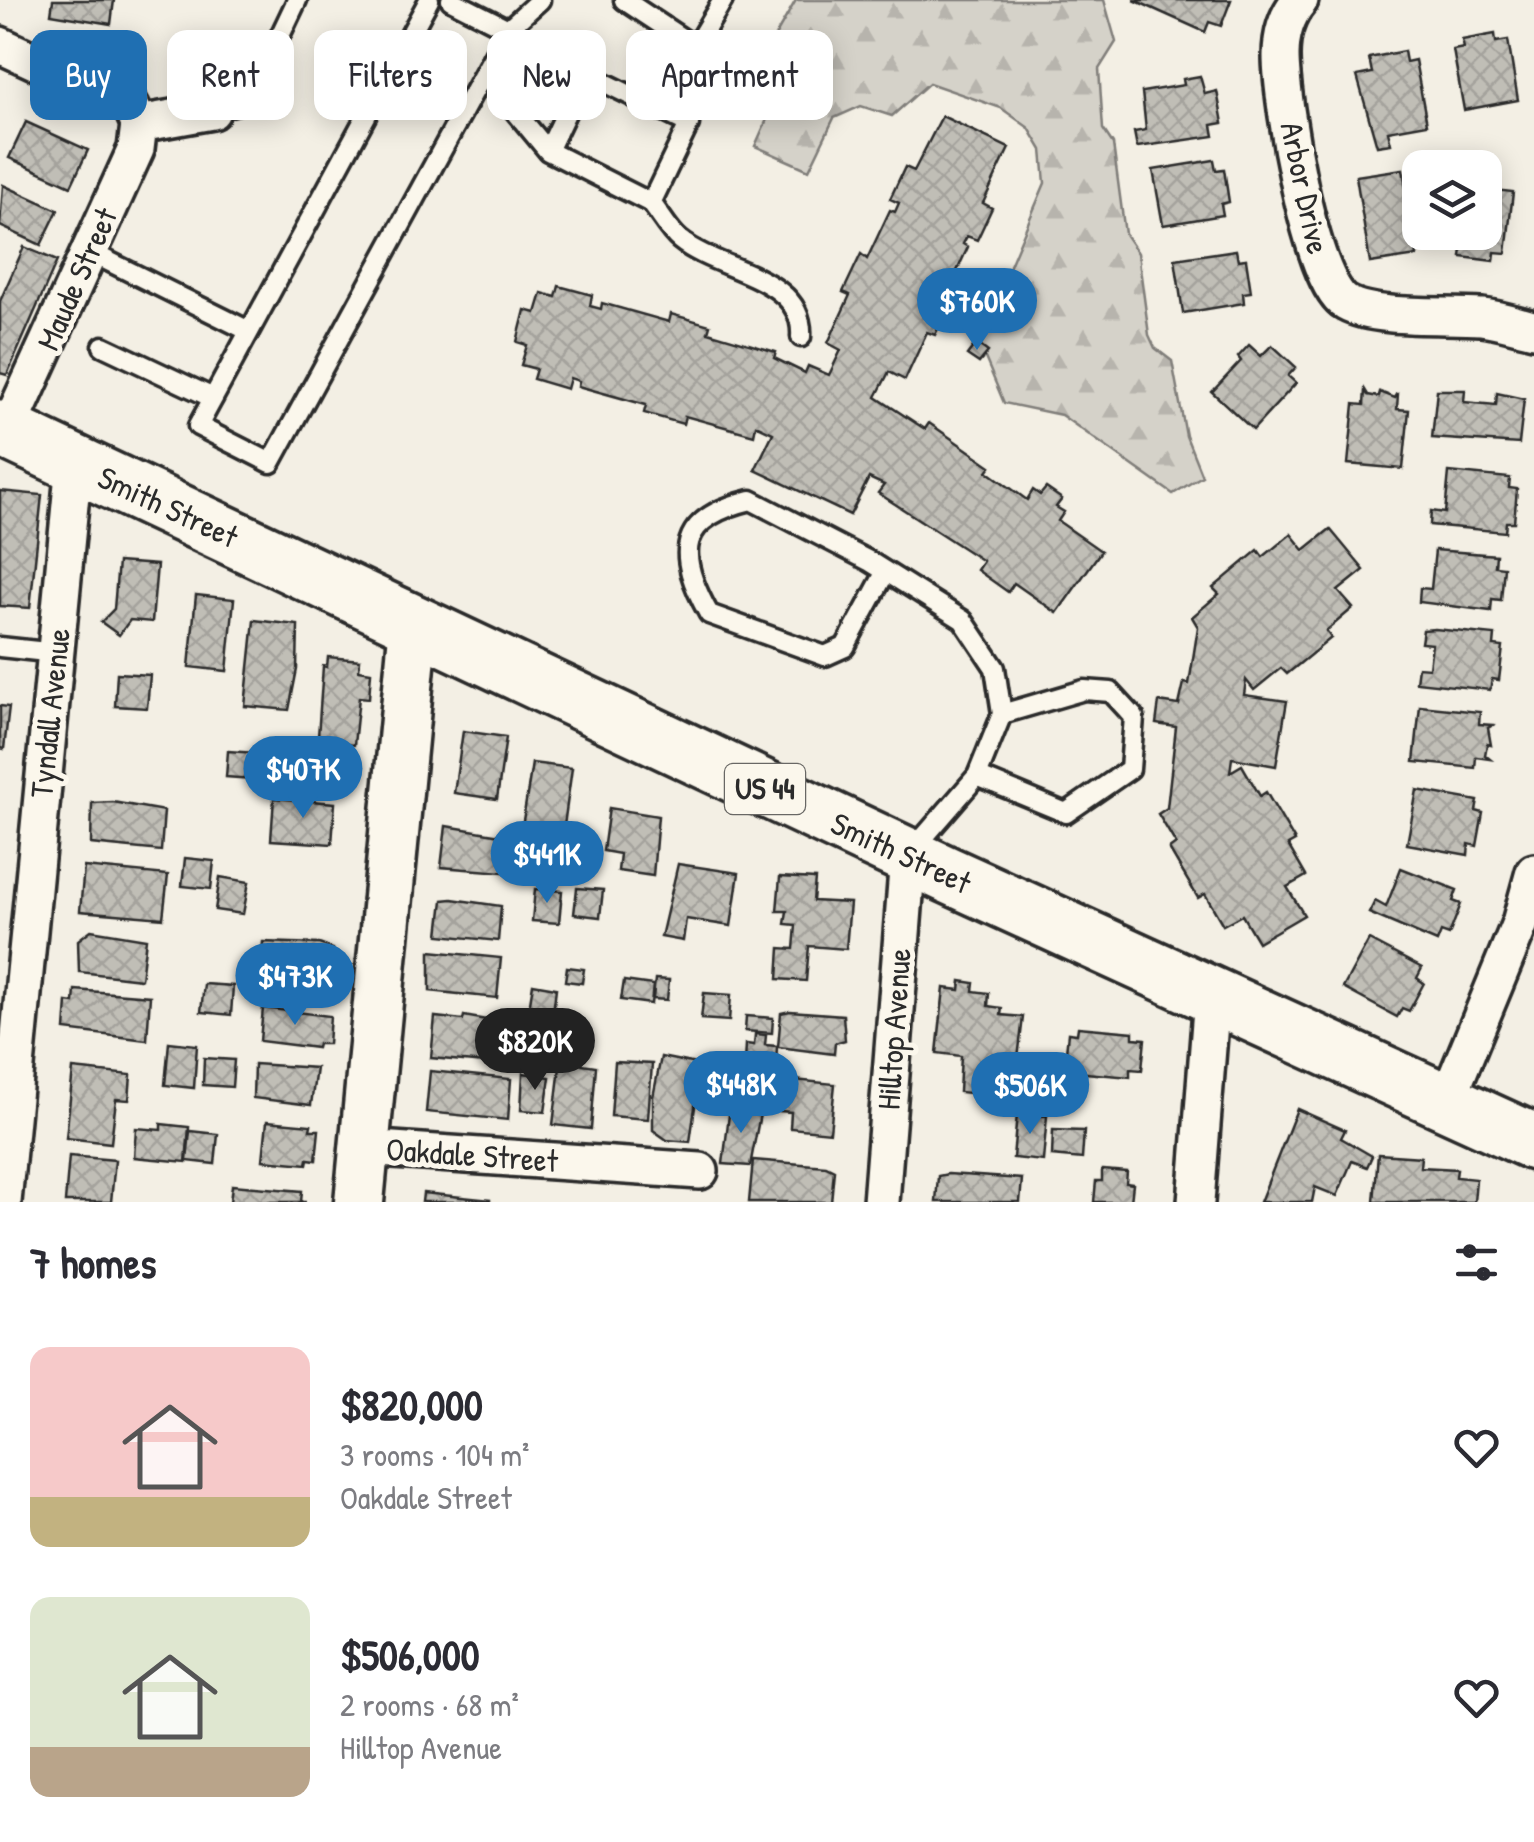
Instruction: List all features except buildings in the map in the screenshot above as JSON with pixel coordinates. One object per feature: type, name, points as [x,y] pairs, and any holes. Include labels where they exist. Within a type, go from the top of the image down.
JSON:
[{"type":"main road","name":"Smith Street","points":[[4,430],[908,856],[1534,1142]]},
{"type":"street","name":"Arbor Drive","points":[[1300,0],[1284,29],[1281,58],[1316,260],[1330,287],[1344,302],[1367,310],[1488,318],[1534,329]]},
{"type":"street","points":[[0,46],[131,106],[139,124],[167,119]]},
{"type":"street","name":"Maude Street","points":[[4,430],[136,150],[139,124]]},
{"type":"street","name":"Tyndall Avenue","points":[[3,1202],[74,463]]},
{"type":"street","points":[[359,1202],[414,624]]},
{"type":"street","name":"Hilltop Avenue","points":[[881,1202],[908,856]]},
{"type":"street","points":[[1446,1104],[1520,923],[1534,872]]},
{"type":"street","points":[[1196,1202],[1212,996]]},
{"type":"street","name":"Oakdale Street","points":[[364,1148],[700,1171]]},
{"type":"lane","points":[[283,30],[297,0]]},
{"type":"lane","points":[[429,0],[198,426],[272,462],[508,29],[540,0]]},
{"type":"lane","points":[[451,0],[508,29]]},
{"type":"lane","points":[[628,1],[695,47],[723,0]]},
{"type":"lane","points":[[548,151],[585,73],[689,124],[651,203]]},
{"type":"lane","points":[[485,75],[548,151],[651,203],[680,240],[790,297],[802,317],[800,337]]},
{"type":"lane","points":[[90,252],[250,332]]},
{"type":"lane","points":[[102,346],[213,398]]},
{"type":"lane","points":[[885,572],[846,647],[826,656],[708,614],[687,574],[690,535],[714,508],[751,500],[885,572],[964,620],[995,668],[1002,714],[977,776],[908,856]]},
{"type":"lane","points":[[0,647],[56,653]]},
{"type":"lane","points":[[977,776],[1066,813],[1130,769],[1134,717],[1112,692],[1084,690],[1002,714]]},
{"type":"green space","points":[[796,0],[1104,0],[1116,42],[1099,69],[1103,129],[1113,144],[1125,234],[1138,253],[1149,335],[1155,348],[1172,361],[1186,436],[1202,476],[1173,494],[1061,415],[1004,403],[978,341],[1045,183],[1042,150],[1029,128],[1001,108],[929,83],[892,116],[861,106],[834,118],[809,170],[755,146],[767,120],[833,120],[833,30],[779,30]]}]
